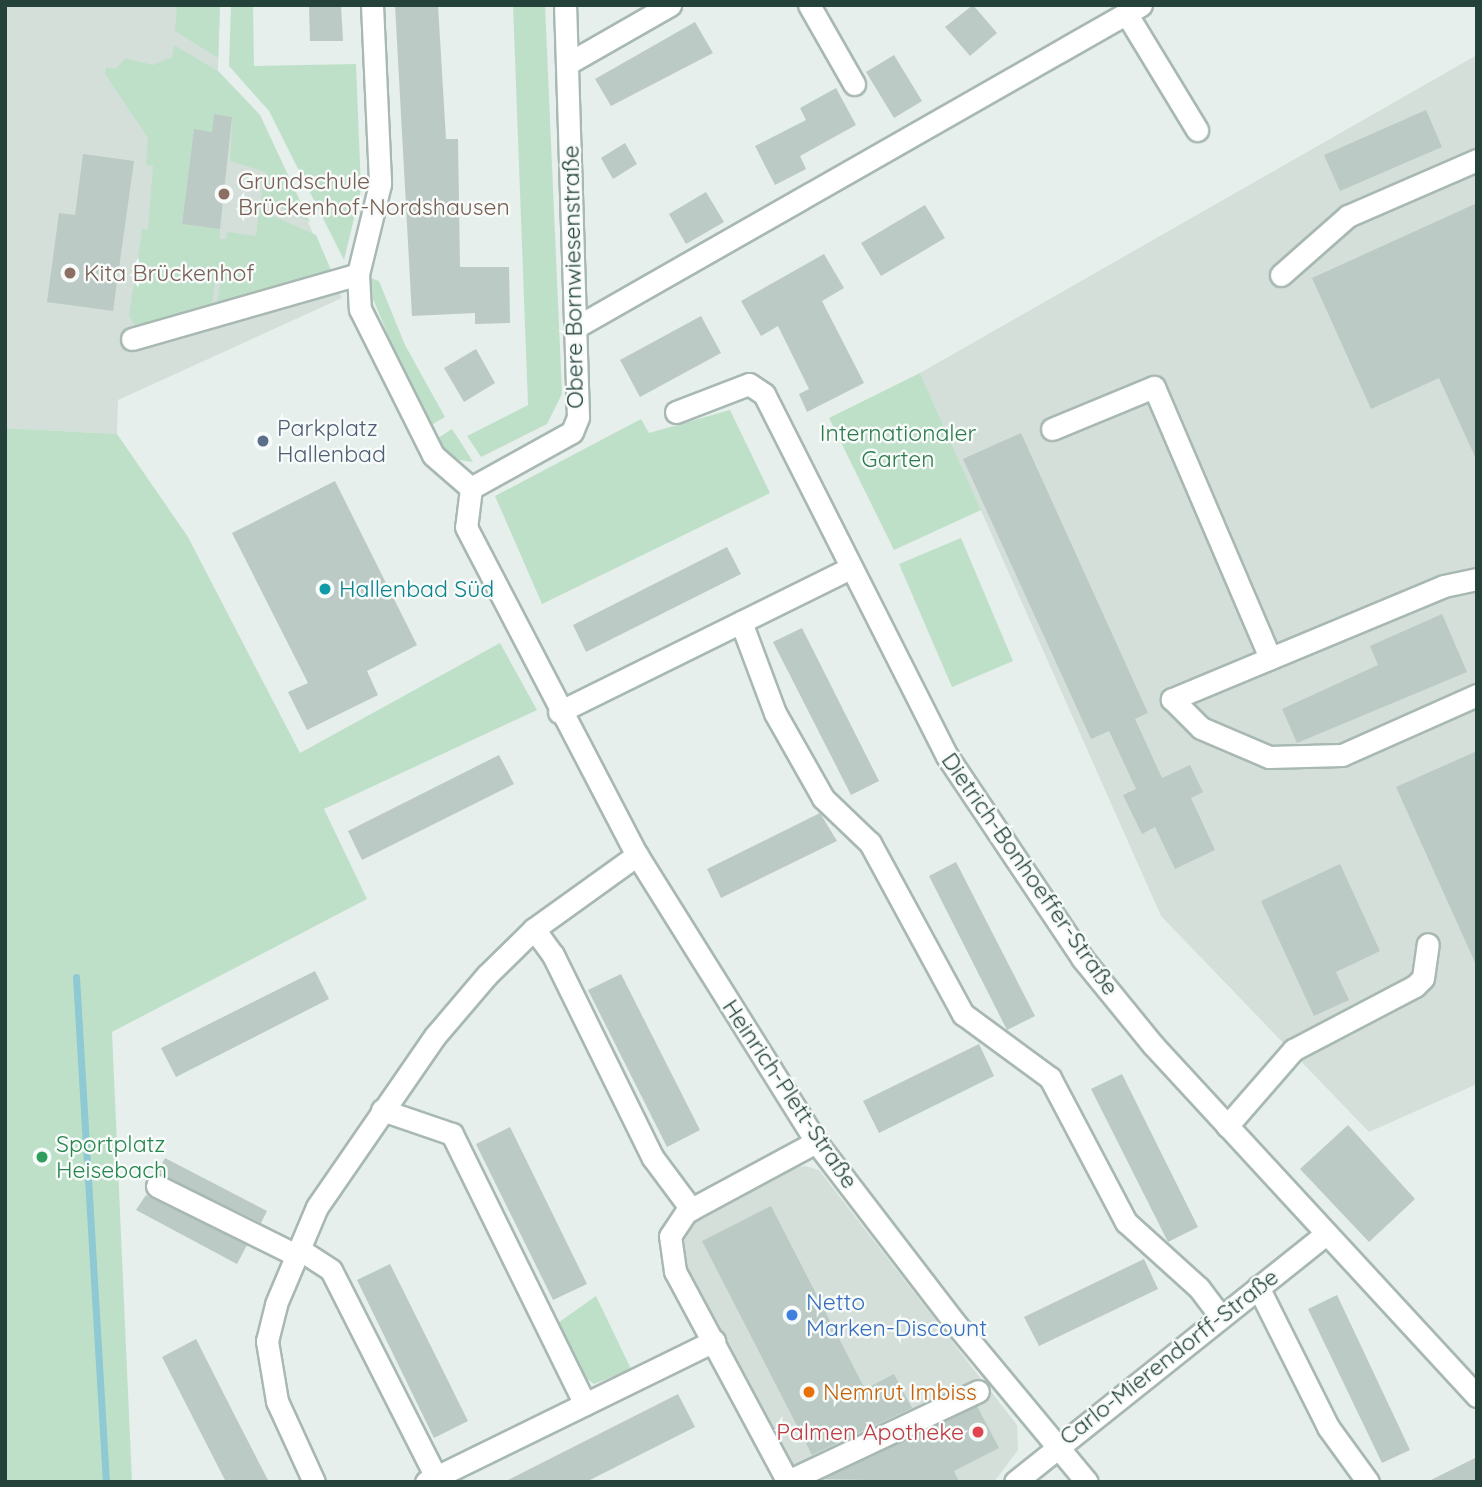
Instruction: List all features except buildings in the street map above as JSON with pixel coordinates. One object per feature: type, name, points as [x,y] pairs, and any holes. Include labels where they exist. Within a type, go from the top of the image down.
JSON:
[{"type":"street","points":[[372,5],[380,184],[358,274],[360,309],[373,340],[433,455],[471,488]]},
{"type":"street","name":"Obere Bornwiesenstraße","points":[[471,488],[572,432],[578,417],[578,326],[565,5]]},
{"type":"street","points":[[568,64],[670,5]]},
{"type":"street","points":[[809,5],[854,84]]},
{"type":"street","points":[[578,326],[1133,9],[1197,130]]},
{"type":"street","points":[[1280,275],[1348,216],[1477,160]]},
{"type":"street","points":[[132,339],[358,274]]},
{"type":"street","name":"Dietrich-Bonhoeffer-Straße","points":[[676,412],[748,384],[764,394],[947,757],[1082,958],[1324,1234],[1477,1396]]},
{"type":"street","points":[[1052,429],[1154,387],[1270,658]]},
{"type":"street","name":"Heinrich-Plett-Straße","points":[[471,488],[466,527],[559,712],[636,855],[817,1142],[1055,1446],[1087,1482]]},
{"type":"street","points":[[559,712],[851,568]]},
{"type":"street","points":[[1477,579],[1444,586],[1172,699],[1201,728],[1269,757],[1342,755],[1477,695]]},
{"type":"street","points":[[741,622],[775,713],[823,798],[870,844],[963,1014],[1050,1078],[1126,1222],[1199,1288],[1222,1317]]},
{"type":"street","points":[[314,1482],[278,1401],[267,1341],[317,1207],[443,1025],[534,929],[636,855]]},
{"type":"street","points":[[534,929],[552,955],[653,1158],[691,1209]]},
{"type":"street","points":[[1227,1126],[1293,1050],[1415,986],[1423,978],[1428,944]]},
{"type":"street","points":[[382,1110],[452,1135],[585,1404]]},
{"type":"street","points":[[817,1142],[691,1209],[674,1224],[669,1251],[788,1481],[978,1391]]},
{"type":"street","points":[[157,1186],[331,1270],[431,1479],[714,1341]]},
{"type":"street","name":"Carlo-Mierendorff-Straße","points":[[1015,1482],[1055,1446],[1324,1234]]},
{"type":"street","points":[[1258,1287],[1328,1427],[1368,1482]]},
{"type":"shaded area","name":"Grundschule Brückenhof-Nordshausen","points":[[5,5],[220,5],[218,71],[260,115],[342,298],[118,400],[117,434],[5,428]]},
{"type":"shaded area","points":[[1477,55],[1477,1084],[1369,1132],[1161,916],[920,373]]},
{"type":"shaded area","points":[[805,1166],[819,1170],[1017,1425],[1018,1450],[994,1482],[796,1482],[681,1256],[680,1232],[690,1220],[789,1169]]},
{"type":"green space","points":[[177,5],[220,5],[218,58],[175,31]]},
{"type":"green space","points":[[231,5],[253,5],[254,66],[356,64],[361,190],[344,260],[269,111],[229,66]]},
{"type":"green space","points":[[513,5],[545,5],[562,394],[547,424],[481,457],[467,436],[528,405]]},
{"type":"green space","points":[[174,45],[218,71],[260,115],[310,222],[261,198],[265,172],[230,161],[232,117],[215,114],[212,132],[194,130],[182,224],[220,229],[220,239],[226,239],[227,232],[256,236],[259,210],[316,235],[331,270],[217,303],[221,276],[216,275],[212,304],[135,326],[129,316],[142,229],[148,229],[153,166],[146,165],[148,138],[105,74],[106,67],[116,69],[125,58],[153,65],[172,57]]},
{"type":"green space","points":[[370,278],[379,281],[405,345],[445,417],[426,428],[369,289]]},
{"type":"green space","name":"Internationaler Garten","points":[[920,373],[981,510],[894,550],[829,418]]},
{"type":"green space","points":[[730,410],[770,493],[542,604],[495,496],[641,419],[649,433]]},
{"type":"green space","points":[[5,428],[117,434],[188,537],[300,753],[500,643],[537,710],[324,809],[367,899],[112,1032],[132,1482],[5,1482]]},
{"type":"green space","points":[[452,429],[473,462],[459,460],[440,445],[438,438]]},
{"type":"green space","points":[[961,538],[1013,661],[952,687],[899,564]]},
{"type":"green space","points":[[596,1296],[631,1369],[594,1384],[580,1374],[555,1325]]},
{"type":"waterway","points":[[76,977],[106,1482]]},
{"type":"place","name":"Grundschule Brückenhof-Nordshausen","points":[[224,194]]},
{"type":"place","name":"Kita Brückenhof","points":[[70,273]]},
{"type":"place","name":"Parkplatz Hallenbad","points":[[263,441]]},
{"type":"place","name":"Hallenbad Süd","points":[[325,589]]},
{"type":"place","name":"Sportplatz Heisebach","points":[[42,1157]]},
{"type":"place","name":"Netto Marken-Discount","points":[[792,1315]]},
{"type":"place","name":"Nemrut Imbiss","points":[[809,1392]]},
{"type":"place","name":"Palmen Apotheke","points":[[978,1432]]}]
